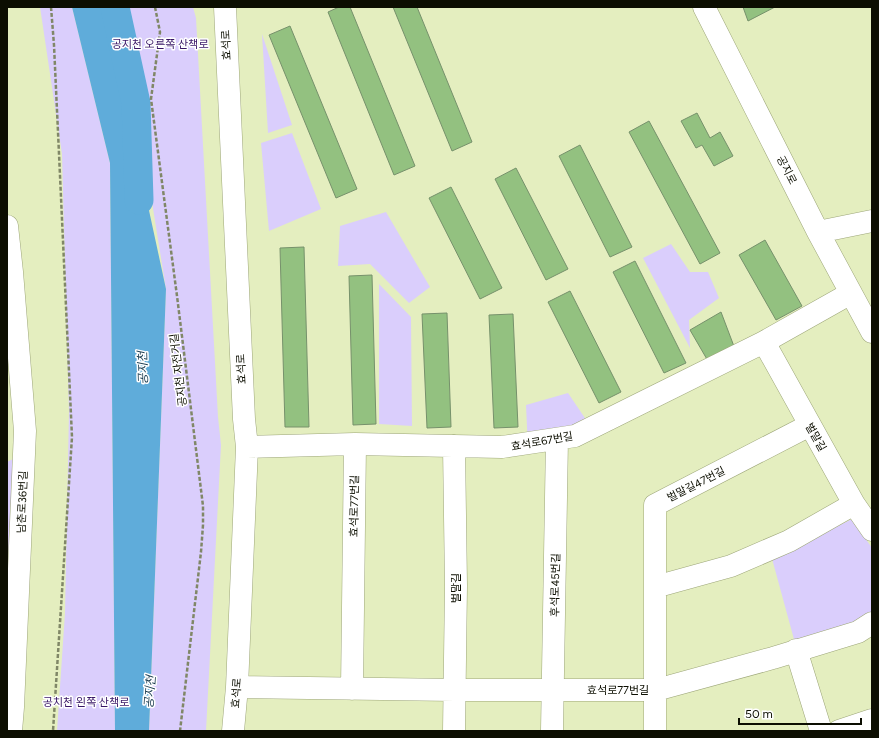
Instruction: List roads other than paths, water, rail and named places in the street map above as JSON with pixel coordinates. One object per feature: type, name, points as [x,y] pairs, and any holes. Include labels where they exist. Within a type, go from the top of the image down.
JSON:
[{"type":"street","name":"효석로","points":[[224,7],[244,419],[247,447],[237,687],[233,731]]},
{"type":"street","name":"공지로","points":[[704,7],[818,232],[872,332]]},
{"type":"street","points":[[818,232],[872,221]]},
{"type":"street","name":"남춘로36번길","points":[[7,226],[16,434],[13,707],[11,731]]},
{"type":"street","name":"효석로67번길","points":[[247,447],[355,444],[502,447],[575,436],[764,342],[850,293]]},
{"type":"street","name":"벌말길","points":[[764,342],[854,504],[872,530]]},
{"type":"street","name":"벌말길47번길","points":[[656,731],[655,505],[810,425]]},
{"type":"street","name":"후석로45번길","points":[[552,731],[557,439]]},
{"type":"street","name":"효석로77번길","points":[[352,689],[355,444]]},
{"type":"street","name":"벌말길","points":[[454,446],[456,586],[454,731]]},
{"type":"street","points":[[655,587],[732,566],[789,541],[854,504]]},
{"type":"street","name":"효석로77번길","points":[[237,687],[455,690],[656,690],[773,658],[858,632],[872,623]]},
{"type":"street","points":[[796,650],[820,731]]},
{"type":"street","points":[[839,731],[872,720]]},
{"type":"water","points":[[72,7],[105,7],[166,289],[149,731],[115,731],[110,163]]},
{"type":"waterway","name":"공지천","points":[[115,7],[136,103],[139,200]]},
{"type":"park label","name":"공지천 오른쪽 산책로","points":[[160,44]]},
{"type":"park label","name":"공치천 왼쪽 산책로","points":[[86,702]]}]
